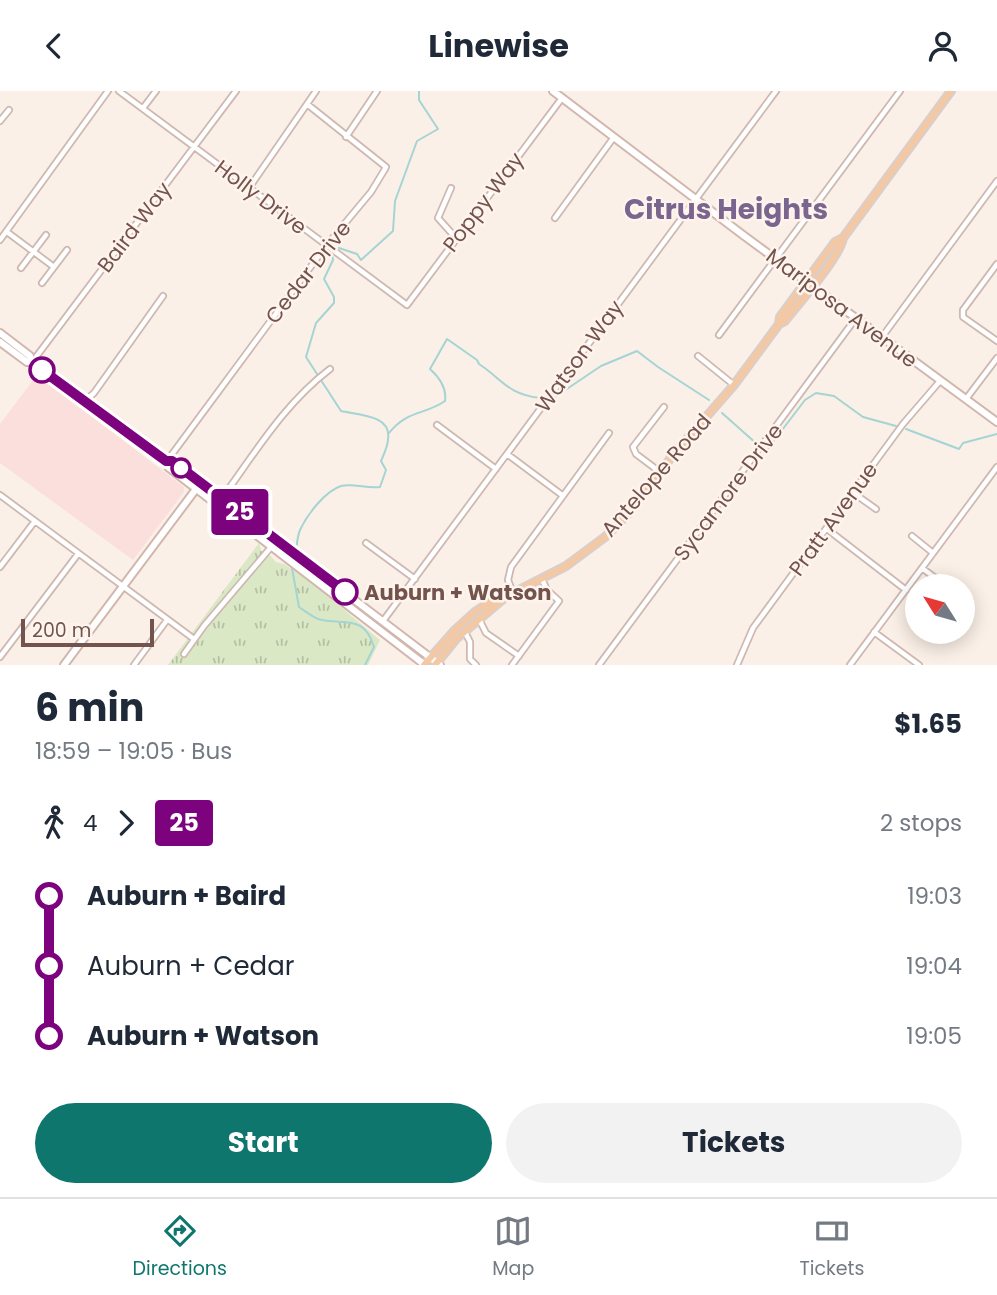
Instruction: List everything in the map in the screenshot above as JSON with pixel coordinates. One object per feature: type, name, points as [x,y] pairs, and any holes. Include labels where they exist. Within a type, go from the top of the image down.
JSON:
[{"type":"main road","name":"Mariposa Avenue","points":[[553,91],[997,422]]},
{"type":"main road","name":"Antelope Road","points":[[424,665],[461,623],[501,595],[510,594],[542,579],[572,561],[605,537],[626,515],[734,385],[779,324],[786,321],[810,282],[842,246],[843,238],[951,91]]},
{"type":"main road","points":[[0,333],[30,356],[32,362]]},
{"type":"main road","points":[[0,342],[222,498],[299,566],[424,665]]},
{"type":"main road","points":[[166,461],[168,467],[196,489],[275,543],[293,552],[437,664]]},
{"type":"main road","points":[[64,665],[196,489]]},
{"type":"main road","name":"Antelope Road","points":[[437,664],[464,631],[510,594]]},
{"type":"street","points":[[0,240],[107,91]]},
{"type":"street","name":"Holly Drive","points":[[119,91],[404,303]]},
{"type":"street","points":[[144,108],[156,91]]},
{"type":"street","name":"Baird Way","points":[[32,362],[236,91]]},
{"type":"street","points":[[249,188],[316,91]]},
{"type":"street","points":[[307,104],[346,137],[376,91]]},
{"type":"street","name":"Watson Way","points":[[383,621],[776,91]]},
{"type":"street","points":[[719,335],[900,91]]},
{"type":"street","name":"Poppy Way","points":[[404,303],[407,305],[414,296],[562,98]]},
{"type":"street","points":[[0,121],[9,110]]},
{"type":"street","name":"Cedar Drive","points":[[166,461],[326,246],[371,192],[386,167],[346,137]]},
{"type":"street","points":[[555,218],[614,137]]},
{"type":"street","points":[[881,337],[997,181]]},
{"type":"street","points":[[451,188],[438,218],[456,238]]},
{"type":"street","points":[[6,232],[54,267]]},
{"type":"street","points":[[21,268],[46,235]]},
{"type":"street","points":[[42,283],[67,250]]},
{"type":"street","points":[[997,264],[962,310],[964,317],[997,341]]},
{"type":"street","points":[[84,402],[94,393],[163,296]]},
{"type":"street","name":"Sycamore Drive","points":[[599,665],[856,318]]},
{"type":"street","points":[[698,356],[734,385]]},
{"type":"street","points":[[966,400],[997,358]]},
{"type":"street","points":[[222,498],[286,408],[330,369]]},
{"type":"street","name":"Pratt Avenue","points":[[737,665],[752,628],[903,424],[940,381]]},
{"type":"street","points":[[660,472],[636,454],[632,447],[664,407]]},
{"type":"street","points":[[437,425],[496,469]]},
{"type":"street","points":[[510,594],[509,571],[609,433]]},
{"type":"street","points":[[508,454],[562,495]]},
{"type":"street","points":[[917,574],[997,467]]},
{"type":"street","points":[[852,492],[876,509]]},
{"type":"street","points":[[0,495],[194,639]]},
{"type":"street","points":[[0,567],[35,521]]},
{"type":"street","points":[[827,529],[905,590],[850,665]]},
{"type":"street","points":[[912,536],[933,553]]},
{"type":"street","points":[[184,654],[275,543]]},
{"type":"street","points":[[366,543],[415,579]]},
{"type":"street","points":[[0,657],[78,554]]},
{"type":"street","points":[[922,568],[930,574]]},
{"type":"street","points":[[512,665],[559,601],[547,590],[542,579]]},
{"type":"street","points":[[479,619],[486,633],[519,656]]},
{"type":"street","points":[[134,665],[167,620]]},
{"type":"street","points":[[464,631],[470,642],[470,659],[476,665]]},
{"type":"street","points":[[874,632],[919,665]]},
{"type":"shaded area","points":[[37,375],[184,487],[184,492],[133,560],[0,463],[0,424]]},
{"type":"green space","points":[[259,543],[261,550],[265,550],[276,562],[284,564],[310,581],[380,640],[368,665],[168,665]]},
{"type":"waterway","points":[[296,552],[300,530],[323,498],[341,486],[380,487],[386,470],[381,461],[388,442],[385,425],[372,417],[341,411],[306,357],[316,323],[334,303],[334,297],[324,279],[333,260],[332,254],[339,248],[357,254],[361,260],[393,231],[395,201],[417,141],[438,129],[419,100],[419,91]]},
{"type":"waterway","points":[[389,433],[409,416],[445,401],[442,383],[430,369],[447,339],[512,389],[540,398]]},
{"type":"waterway","points":[[552,399],[601,366],[637,351],[709,400]]},
{"type":"waterway","points":[[764,450],[766,451],[805,400],[816,393],[834,396],[863,417],[896,426]]},
{"type":"waterway","points":[[722,413],[758,445]]},
{"type":"waterway","points":[[906,429],[959,449],[963,443],[997,434]]},
{"type":"waterway","points":[[292,568],[299,607],[318,619],[352,623],[365,629],[374,647],[365,665]]},
{"type":"bus line","name":"25","points":[[42,370],[166,461],[172,461],[345,592]]},
{"type":"place","name":"Auburn + Watson","points":[[345,592]]},
{"type":"district","name":"Citrus Heights","points":[[726,209]]}]
